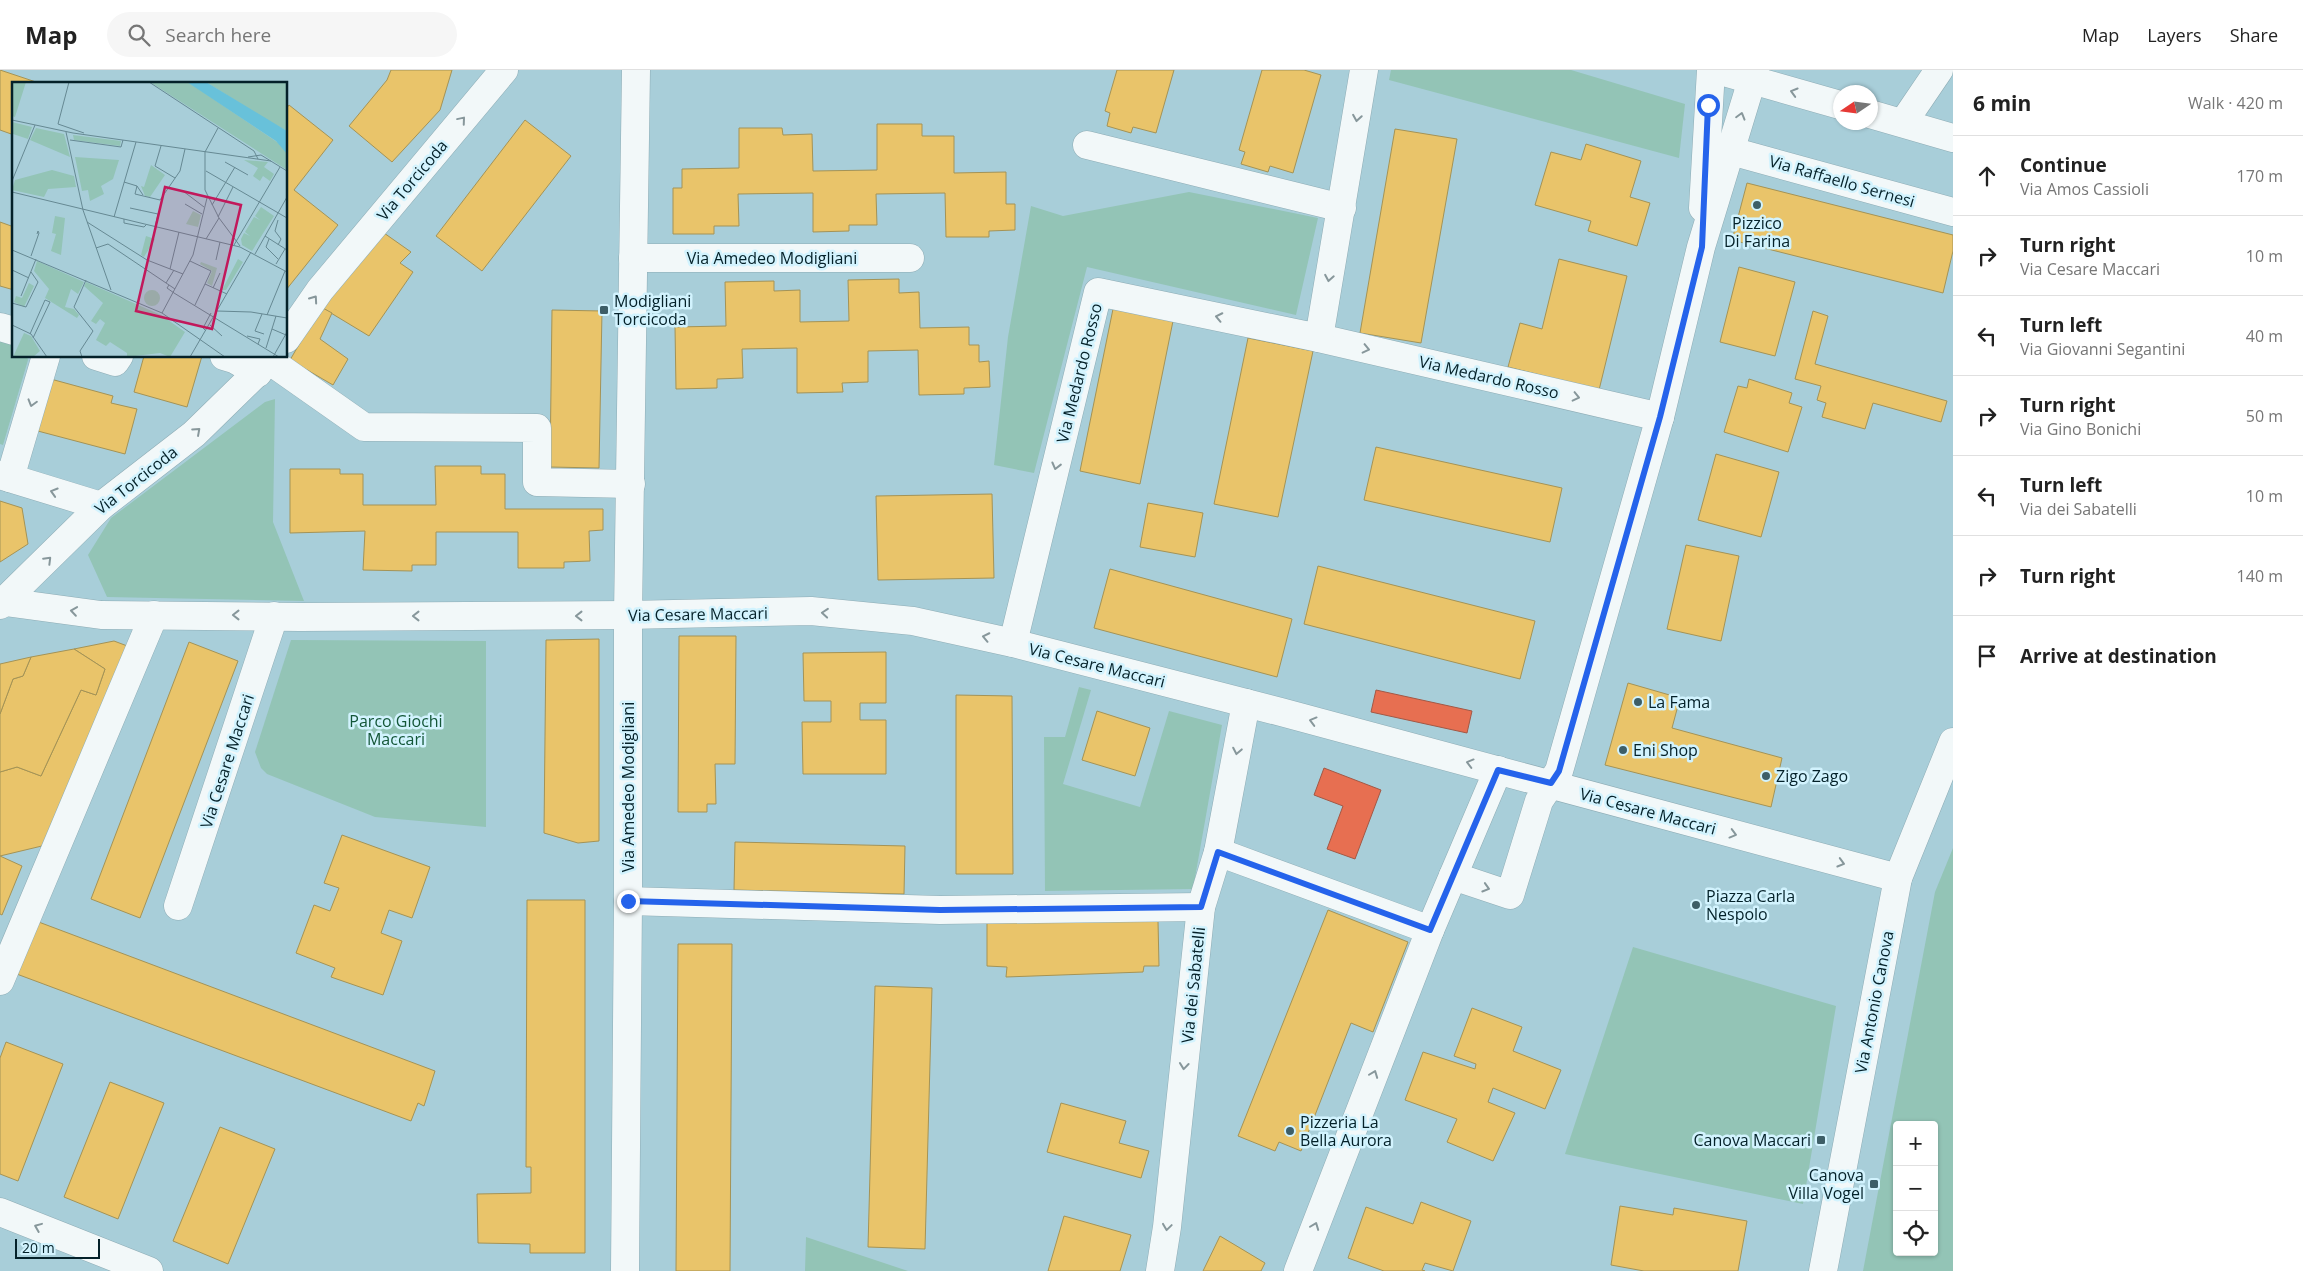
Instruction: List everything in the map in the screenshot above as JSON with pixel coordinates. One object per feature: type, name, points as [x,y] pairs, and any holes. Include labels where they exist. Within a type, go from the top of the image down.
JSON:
[{"type":"street","name":"Via Torcicoda","points":[[288,336],[320,290],[504,70]]},
{"type":"street","name":"Via Amedeo Modigliani","points":[[625,1271],[628,616],[636,70]]},
{"type":"street","points":[[1319,338],[1364,70]]},
{"type":"street","points":[[1702,247],[1711,70]]},
{"type":"street","points":[[1717,70],[1753,75],[1833,103]]},
{"type":"street","points":[[1903,123],[1939,70]]},
{"type":"street","points":[[1453,876],[1510,895],[1539,801],[1559,771],[1660,417],[1702,247],[1753,75]]},
{"type":"street","points":[[1878,116],[1953,138]]},
{"type":"street","points":[[1087,146],[1342,208]]},
{"type":"street","name":"Via Raffaello Sernesi","points":[[1731,151],[1953,212]]},
{"type":"street","name":"Via Amedeo Modigliani","points":[[633,258],[910,258]]},
{"type":"street","name":"Via Medardo Rosso","points":[[1013,643],[1098,292],[1319,338],[1660,417]]},
{"type":"street","points":[[45,358],[5,476],[100,506]]},
{"type":"street","points":[[102,358],[115,362],[118,358]]},
{"type":"street","points":[[231,358],[267,364],[364,427],[537,428],[537,482],[630,484]]},
{"type":"street","name":"Via Torcicoda","points":[[3,604],[100,506],[194,434],[267,364]]},
{"type":"street","name":"Via Cesare Maccari","points":[[3,604],[101,614],[154,615],[628,616],[811,612],[913,621],[1013,643],[1246,703],[1551,783],[1599,799],[1898,878]]},
{"type":"street","points":[[0,982],[154,615]]},
{"type":"street","name":"Via Cesare Maccari","points":[[178,906],[274,616]]},
{"type":"street","name":"Via dei Sabatelli","points":[[1160,1271],[1167,1227],[1201,907],[1218,852],[1246,703]]},
{"type":"street","name":"Via Antonio Canova","points":[[1823,1271],[1898,878],[1953,742]]},
{"type":"street","points":[[1298,1271],[1430,930],[1498,770]]},
{"type":"street","points":[[1218,852],[1430,930]]},
{"type":"street","points":[[628,901],[940,910],[1201,907]]},
{"type":"street","points":[[0,1212],[149,1271]]},
{"type":"green space","points":[[1391,70],[1571,70],[1685,104],[1679,158],[1389,80]]},
{"type":"green space","points":[[1189,192],[1318,218],[1296,315],[1087,267],[1034,473],[994,465],[1008,337],[1031,206],[1063,216]]},
{"type":"green space","points":[[0,338],[12,341],[12,358],[28,358],[28,360],[3,445],[0,444]]},
{"type":"green space","points":[[275,399],[273,522],[304,601],[107,597],[88,555],[111,518],[265,402]]},
{"type":"green space","name":"Parco Giochi Maccari","points":[[291,640],[486,641],[486,827],[375,817],[267,774],[261,768],[255,752]]},
{"type":"green space","points":[[1079,687],[1091,690],[1063,784],[1140,807],[1169,711],[1222,725],[1193,889],[1045,891],[1044,737],[1065,737]]},
{"type":"green space","points":[[1953,848],[1953,1271],[1863,1271],[1935,892]]},
{"type":"green space","points":[[1633,947],[1836,1006],[1803,1204],[1565,1154]]},
{"type":"green space","points":[[806,1237],[908,1271],[805,1271]]},
{"type":"building: Homes","points":[[0,70],[36,82],[12,82],[12,134],[0,130]]},
{"type":"building: Homes","points":[[391,70],[452,70],[440,110],[392,162],[349,126],[387,80]]},
{"type":"building: Homes","points":[[1117,70],[1174,70],[1156,133],[1133,127],[1131,133],[1107,126],[1110,113],[1105,111]]},
{"type":"building: Homes","points":[[1262,70],[1304,70],[1321,75],[1293,173],[1270,166],[1268,172],[1241,164],[1245,152],[1239,150]]},
{"type":"building: Homes","points":[[289,105],[333,140],[294,190],[338,225],[288,288]]},
{"type":"building: Homes","points":[[525,120],[571,156],[482,271],[436,236]]},
{"type":"building: Homes","points":[[877,124],[922,124],[922,136],[954,136],[954,173],[1006,172],[1006,204],[1015,204],[1015,230],[989,231],[989,237],[946,237],[945,193],[876,194],[877,225],[849,225],[849,231],[813,232],[813,193],[738,194],[739,226],[714,226],[714,234],[673,234],[673,188],[682,188],[682,169],[739,168],[739,128],[782,128],[783,135],[812,134],[813,171],[877,170]]},
{"type":"building: Homes","points":[[1395,129],[1457,139],[1421,343],[1360,333]]},
{"type":"building: Homes","points":[[1586,144],[1641,161],[1630,197],[1650,203],[1637,246],[1588,231],[1591,221],[1535,205],[1551,152],[1581,160]]},
{"type":"building: Homes","points":[[1747,183],[1953,235],[1953,251],[1943,293],[1732,240]]},
{"type":"building: Homes","points":[[0,222],[12,226],[12,289],[0,286]]},
{"type":"building: Homes","points":[[384,233],[411,252],[400,263],[413,272],[369,336],[321,307]]},
{"type":"building: Homes","points":[[1559,259],[1627,276],[1599,390],[1508,367],[1520,323],[1542,329]]},
{"type":"building: Homes","points":[[1739,267],[1795,282],[1775,356],[1720,342]]},
{"type":"building: Homes","points":[[899,279],[899,293],[919,292],[920,328],[969,327],[969,345],[979,345],[979,362],[989,361],[990,387],[964,388],[964,394],[919,395],[918,350],[868,351],[868,382],[842,383],[843,392],[797,393],[797,348],[742,349],[743,378],[717,379],[717,388],[676,389],[675,327],[726,326],[725,282],[774,281],[774,291],[800,290],[800,322],[849,321],[848,280]]},
{"type":"building: Homes","points":[[321,307],[332,313],[320,339],[348,359],[333,385],[290,360]]},
{"type":"building: Homes","points":[[1113,309],[1173,321],[1140,484],[1080,471]]},
{"type":"building: Homes","points":[[552,310],[602,311],[599,468],[550,467]]},
{"type":"building: Homes","points":[[1813,311],[1828,316],[1815,364],[1947,401],[1941,422],[1873,403],[1865,429],[1822,417],[1826,403],[1817,400],[1821,386],[1795,379]]},
{"type":"building: Homes","points":[[1248,338],[1313,351],[1278,517],[1214,504]]},
{"type":"building: Homes","points":[[143,358],[201,358],[187,407],[134,392]]},
{"type":"building: Homes","points":[[47,378],[113,396],[111,403],[137,409],[125,454],[34,430]]},
{"type":"building: Homes","points":[[1749,379],[1792,393],[1789,403],[1802,407],[1788,452],[1724,432],[1738,386],[1747,388]]},
{"type":"building: Homes","points":[[1376,447],[1562,488],[1550,542],[1364,500]]},
{"type":"building: Homes","points":[[1716,454],[1779,472],[1761,537],[1698,520]]},
{"type":"building: Homes","points":[[435,466],[481,466],[481,474],[505,474],[505,509],[603,509],[603,530],[589,531],[590,561],[564,562],[564,568],[518,568],[518,532],[436,532],[436,565],[412,565],[412,571],[363,570],[365,531],[290,533],[290,469],[340,469],[340,474],[363,474],[363,505],[436,505]]},
{"type":"building: Homes","points":[[992,494],[994,578],[878,580],[876,496]]},
{"type":"building: Homes","points":[[0,501],[22,508],[28,544],[0,562]]},
{"type":"building: Homes","points":[[1148,503],[1203,513],[1195,557],[1140,547]]},
{"type":"building: Homes","points":[[1686,545],[1739,556],[1721,641],[1667,629]]},
{"type":"building: Homes","points":[[1318,566],[1535,621],[1520,679],[1304,624]]},
{"type":"building: Homes","points":[[1110,569],[1292,619],[1277,677],[1094,628]]},
{"type":"building: Homes","points":[[679,636],[736,636],[735,764],[715,764],[716,804],[707,804],[707,812],[678,812]]},
{"type":"building: Homes","points":[[599,639],[599,841],[578,843],[544,833],[546,640]]},
{"type":"building: Homes","points":[[114,641],[130,647],[46,845],[0,856],[0,772],[17,767],[41,776],[81,690],[96,695],[105,669],[74,649]]},
{"type":"building: Homes","points":[[189,642],[238,661],[140,918],[91,899]]},
{"type":"building: Homes","points":[[74,649],[105,669],[96,695],[81,690],[41,776],[17,767],[0,772],[0,714],[13,679],[23,676],[31,657]]},
{"type":"building: Homes","points":[[886,652],[886,703],[860,703],[860,720],[886,720],[886,774],[803,774],[802,722],[831,722],[831,701],[804,701],[803,653]]},
{"type":"building: Homes","points":[[31,657],[23,676],[13,679],[0,714],[0,664]]},
{"type":"building: Homes","points":[[1628,683],[1680,698],[1672,728],[1782,758],[1771,807],[1605,765]]},
{"type":"building: Homes","points":[[956,695],[1012,696],[1013,874],[956,874]]},
{"type":"building: Homes","points":[[1097,711],[1150,728],[1135,776],[1082,760]]},
{"type":"building: Homes","points":[[342,835],[430,867],[412,918],[389,910],[381,933],[402,941],[383,995],[331,977],[335,968],[296,953],[314,905],[330,911],[339,888],[324,883]]},
{"type":"building: Homes","points":[[735,842],[905,846],[904,894],[734,890]]},
{"type":"building: Homes","points":[[0,856],[22,866],[2,915],[0,914]]},
{"type":"building: Homes","points":[[527,900],[585,900],[585,1253],[530,1253],[530,1244],[478,1243],[477,1194],[531,1193],[531,1167],[526,1167]]},
{"type":"building: Homes","points":[[1328,910],[1408,942],[1373,1032],[1351,1023],[1301,1151],[1279,1142],[1275,1151],[1238,1136]]},
{"type":"building: Homes","points":[[36,921],[435,1071],[424,1106],[418,1103],[411,1121],[14,973]]},
{"type":"building: Homes","points":[[1158,921],[1159,966],[1144,966],[1143,972],[1006,977],[1007,967],[987,966],[987,922]]},
{"type":"building: Homes","points":[[678,944],[732,944],[730,1271],[676,1271]]},
{"type":"building: Homes","points":[[875,986],[932,988],[925,1249],[868,1247]]},
{"type":"building: Homes","points":[[1472,1008],[1522,1027],[1513,1051],[1561,1070],[1545,1109],[1493,1088],[1488,1102],[1515,1113],[1493,1161],[1447,1142],[1457,1119],[1405,1100],[1423,1052],[1475,1069],[1476,1064],[1454,1056]]},
{"type":"building: Homes","points":[[6,1042],[63,1064],[18,1181],[0,1174],[0,1058]]},
{"type":"building: Homes","points":[[110,1082],[164,1103],[118,1219],[64,1197]]},
{"type":"building: Homes","points":[[1061,1103],[1126,1121],[1119,1143],[1149,1151],[1141,1178],[1047,1152]]},
{"type":"building: Homes","points":[[220,1127],[275,1149],[228,1264],[173,1241]]},
{"type":"building: Homes","points":[[1421,1202],[1471,1221],[1453,1271],[1425,1263],[1422,1270],[1425,1271],[1384,1271],[1348,1258],[1366,1207],[1413,1224]]},
{"type":"building: Homes","points":[[1620,1206],[1673,1215],[1674,1208],[1747,1221],[1738,1271],[1644,1271],[1611,1265]]},
{"type":"building: Homes","points":[[1064,1216],[1131,1235],[1120,1271],[1048,1271]]},
{"type":"building: Homes","points":[[1220,1236],[1265,1263],[1261,1271],[1203,1271]]},
{"type":"building: Shops","points":[[1376,690],[1472,711],[1467,733],[1371,712]]},
{"type":"building: Shops","points":[[1324,768],[1381,790],[1355,859],[1327,849],[1343,806],[1314,795]]},
{"type":"place","name":"Pizzico Di Farina","points":[[1757,205]]},
{"type":"place","name":"Modigliani Torcicoda","points":[[604,310]]},
{"type":"place","name":"La Fama","points":[[1638,702]]},
{"type":"place","name":"Eni Shop","points":[[1623,750]]},
{"type":"place","name":"Zigo Zago","points":[[1766,776]]},
{"type":"place","name":"Piazza Carla Nespolo","points":[[1696,905]]},
{"type":"place","name":"Pizzeria La Bella Aurora","points":[[1290,1131]]},
{"type":"place","name":"Canova Maccari","points":[[1821,1140]]},
{"type":"place","name":"Canova Villa Vogel","points":[[1874,1184]]},
{"type":"route","points":[[628,901],[940,910],[1201,907],[1218,852],[1430,930],[1498,770],[1551,783],[1559,771],[1660,417],[1702,247],[1708,105]]}]
